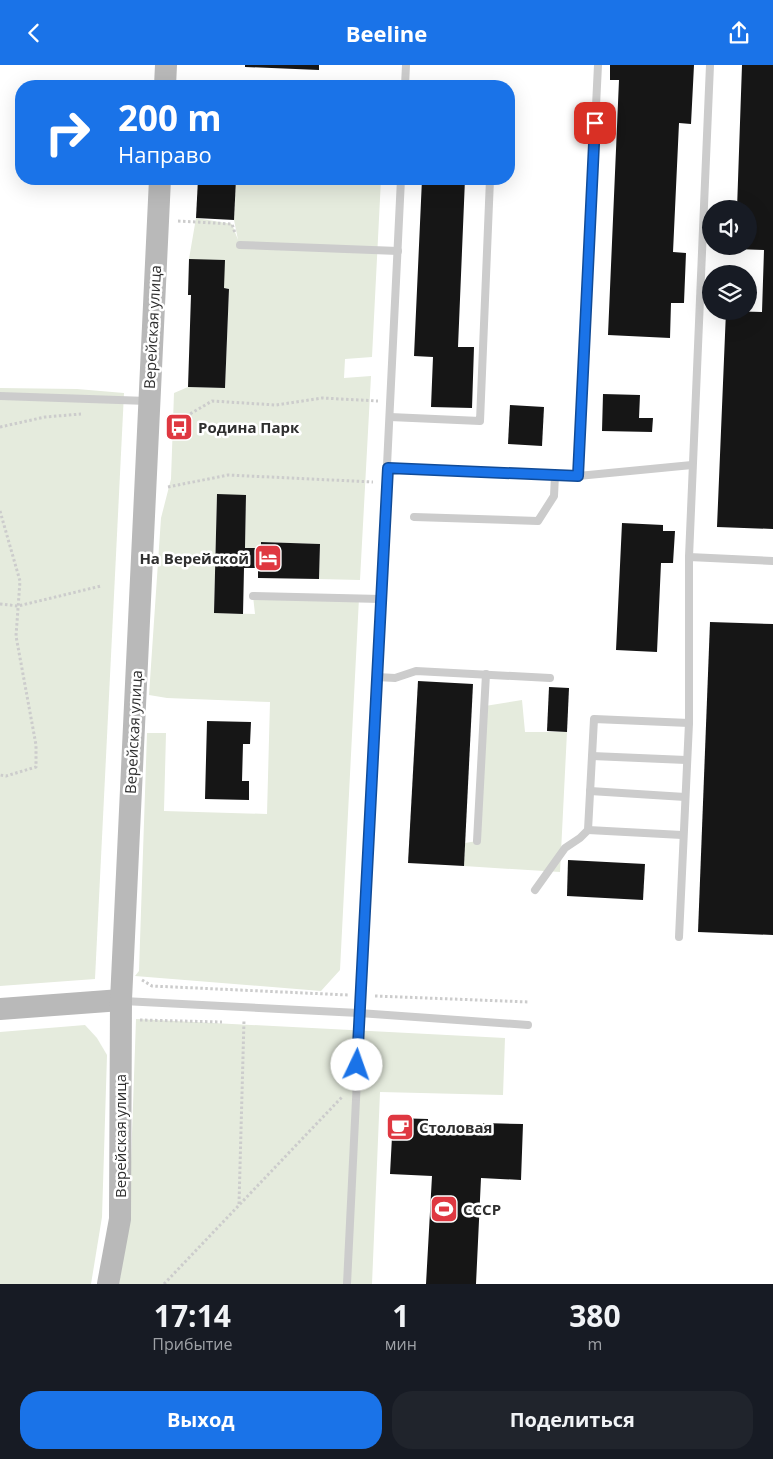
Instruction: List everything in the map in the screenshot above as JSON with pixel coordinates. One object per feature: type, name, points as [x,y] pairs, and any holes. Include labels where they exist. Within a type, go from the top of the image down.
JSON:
[{"type":"street","name":"Верейская улица","points":[[108,1284],[120,1219],[122,974],[160,185]]},
{"type":"street","points":[[0,1009],[121,1001]]},
{"type":"lane","points":[[405,80],[406,65]]},
{"type":"lane","points":[[578,476],[598,65]]},
{"type":"lane","points":[[679,937],[682,835],[689,723],[689,557],[692,465],[710,65]]},
{"type":"lane","points":[[165,78],[181,80]]},
{"type":"lane","points":[[347,1284],[401,185]]},
{"type":"lane","points":[[390,417],[480,421],[490,185]]},
{"type":"lane","points":[[240,245],[398,251]]},
{"type":"lane","points":[[0,396],[148,401]]},
{"type":"lane","points":[[388,468],[578,476],[692,465]]},
{"type":"lane","points":[[414,517],[538,521],[554,496],[555,475]]},
{"type":"lane","points":[[689,557],[773,561]]},
{"type":"lane","points":[[253,596],[381,599]]},
{"type":"lane","points":[[377,677],[395,678],[416,671],[550,678]]},
{"type":"lane","points":[[478,841],[486,674]]},
{"type":"lane","points":[[535,890],[565,848],[588,830],[594,719],[689,723]]},
{"type":"lane","points":[[592,756],[686,760]]},
{"type":"lane","points":[[590,791],[685,797]]},
{"type":"lane","points":[[588,830],[682,835]]},
{"type":"lane","points":[[121,1001],[359,1013],[528,1025]]},
{"type":"path","points":[[175,221],[232,224],[240,245]]},
{"type":"path","points":[[173,424],[212,401],[276,405],[322,397],[391,401]]},
{"type":"path","points":[[0,427],[45,417],[90,413]]},
{"type":"path","points":[[168,487],[228,475],[387,482]]},
{"type":"path","points":[[0,511],[20,581],[16,636],[36,745],[36,767],[6,776],[0,775]]},
{"type":"path","points":[[0,604],[18,606],[100,586]]},
{"type":"path","points":[[122,974],[133,975],[152,986],[529,1002]]},
{"type":"path","points":[[239,1205],[244,1007]]},
{"type":"path","points":[[164,1284],[356,1082]]},
{"type":"shaded area","points":[[236,185],[381,185],[372,357],[345,359],[344,378],[371,376],[360,580],[319,579],[320,544],[262,542],[261,548],[245,548],[246,495],[217,495],[214,613],[255,614],[253,596],[359,598],[340,970],[321,991],[135,976],[139,971],[147,733],[166,733],[164,811],[267,814],[270,702],[167,698],[149,695],[161,518],[171,479],[174,393],[188,387],[225,388],[229,289],[224,288],[189,259],[196,218],[232,224],[238,240],[234,220]]},
{"type":"shaded area","points":[[0,388],[77,389],[124,393],[95,979],[0,986]]},
{"type":"shaded area","points":[[522,700],[525,732],[567,732],[560,872],[464,866],[465,843],[477,841],[485,706]]},
{"type":"shaded area","points":[[136,1019],[505,1038],[503,1095],[380,1092],[372,1284],[119,1284],[129,1220]]},
{"type":"shaded area","points":[[85,1025],[97,1038],[107,1055],[102,1217],[91,1284],[0,1284],[0,1032]]},
{"type":"building","points":[[245,65],[319,65],[319,70],[245,67]]},
{"type":"building","points":[[610,65],[694,65],[691,124],[679,123],[673,252],[686,253],[684,303],[671,303],[670,338],[608,335],[619,80],[610,80]]},
{"type":"building","points":[[742,65],[773,65],[773,529],[717,527],[726,320],[757,320],[757,312],[762,312],[764,250],[757,250],[757,200],[737,200]]},
{"type":"building","points":[[198,185],[236,185],[234,220],[196,218]]},
{"type":"building","points":[[422,185],[465,185],[458,347],[474,347],[472,408],[431,407],[433,357],[414,356]]},
{"type":"building","points":[[189,259],[225,260],[224,288],[229,289],[225,388],[188,387],[191,295],[188,295]]},
{"type":"building","points":[[603,394],[640,395],[639,418],[653,418],[652,432],[602,431]]},
{"type":"building","points":[[510,405],[544,407],[542,446],[508,444]]},
{"type":"building","name":"На Верейской","points":[[217,494],[246,495],[245,548],[261,548],[261,542],[320,544],[319,579],[258,578],[258,568],[244,568],[243,614],[214,613]]},
{"type":"building","points":[[622,523],[663,525],[663,531],[675,531],[673,563],[661,563],[657,652],[616,650]]},
{"type":"building","points":[[710,622],[773,624],[773,935],[698,932]]},
{"type":"building","points":[[418,681],[473,684],[464,866],[408,863]]},
{"type":"building","points":[[549,687],[569,688],[567,732],[547,731]]},
{"type":"building","points":[[207,721],[251,722],[250,744],[243,744],[242,781],[249,781],[249,800],[205,799]]},
{"type":"building","points":[[568,860],[645,864],[643,900],[567,896]]},
{"type":"building","points":[[393,1118],[428,1119],[428,1127],[483,1129],[483,1123],[523,1124],[521,1180],[481,1178],[476,1284],[426,1284],[432,1176],[390,1174]]},
{"type":"place","name":"Родина Парк","points":[[179,427]]},
{"type":"place","name":"На Верейской","points":[[268,558]]},
{"type":"place","name":"Столовая","points":[[400,1127]]},
{"type":"place","name":"СССР","points":[[444,1209]]},
{"type":"route","points":[[357,1065],[388,468],[578,476],[595,123]]}]
